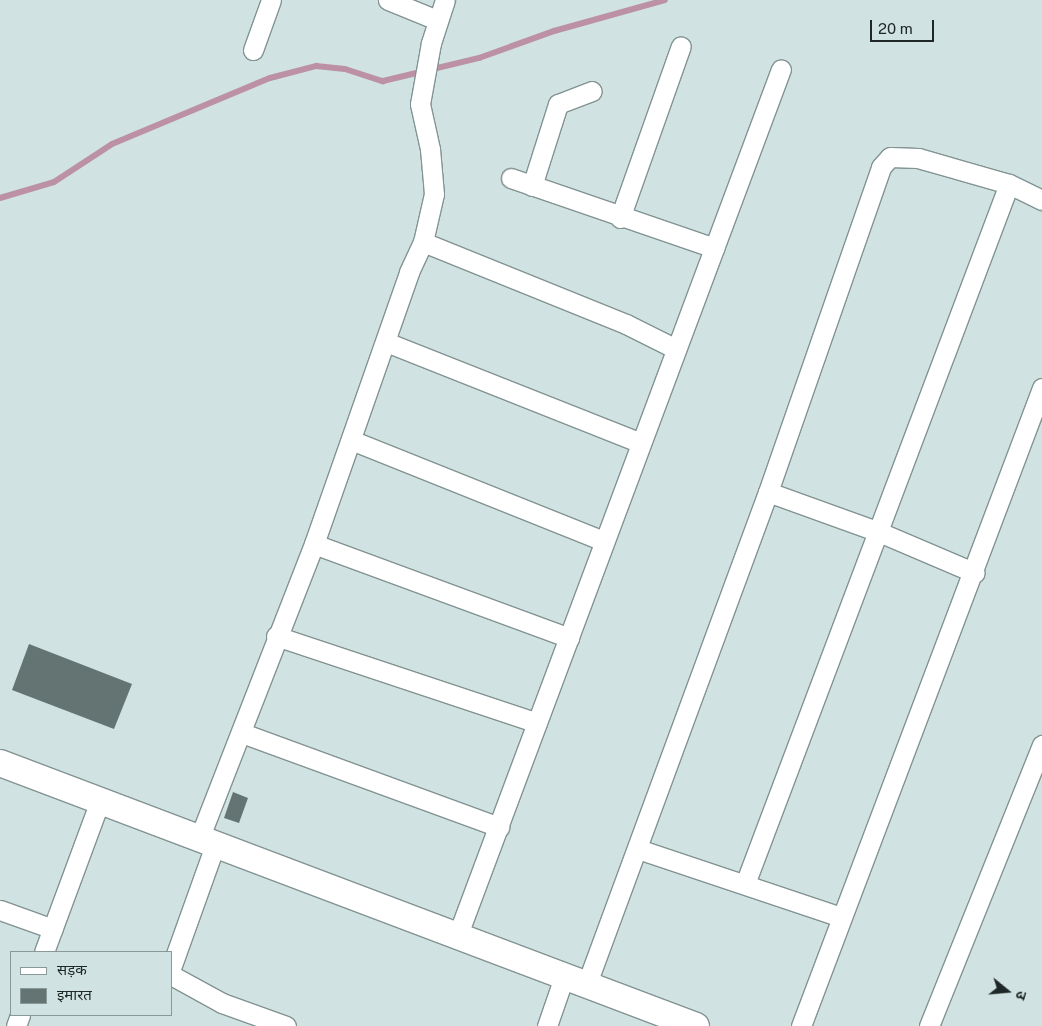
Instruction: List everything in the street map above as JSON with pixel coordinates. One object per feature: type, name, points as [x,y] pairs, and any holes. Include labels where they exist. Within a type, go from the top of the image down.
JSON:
[{"type":"street","points":[[253,50],[271,0]]},
{"type":"street","points":[[388,0],[438,20]]},
{"type":"street","points":[[172,964],[207,842],[242,733],[276,636],[314,544],[422,242],[434,194],[430,149],[420,104],[426,67],[445,0]]},
{"type":"street","points":[[620,218],[681,46]]},
{"type":"street","points":[[457,937],[781,69]]},
{"type":"street","points":[[532,186],[558,104],[592,91]]},
{"type":"street","points":[[547,1026],[575,982],[638,849],[768,492],[881,167],[890,157],[903,155],[1009,184],[1042,200]]},
{"type":"street","points":[[511,178],[620,218],[714,248]]},
{"type":"street","points":[[745,884],[1009,184]]},
{"type":"street","points":[[422,242],[626,324],[676,349]]},
{"type":"street","points":[[386,342],[641,443]]},
{"type":"street","points":[[801,1026],[841,917],[975,573],[1042,388]]},
{"type":"street","points":[[351,440],[604,542]]},
{"type":"street","points":[[768,492],[878,532],[975,573]]},
{"type":"street","points":[[314,544],[568,638]]},
{"type":"street","points":[[276,636],[537,723]]},
{"type":"street","points":[[242,733],[499,827]]},
{"type":"street","points":[[929,1026],[1042,745]]},
{"type":"street","points":[[0,763],[690,1025]]},
{"type":"street","points":[[44,951],[100,801]]},
{"type":"street","points":[[638,849],[841,917]]},
{"type":"street","points":[[0,910],[52,929]]},
{"type":"street","points":[[172,976],[222,1004],[286,1026]]},
{"type":"building","points":[[29,644],[132,684],[114,729],[12,690]]},
{"type":"building","points":[[233,792],[248,798],[239,823],[224,818]]},
{"type":"waterway","points":[[0,198],[54,182],[112,144],[270,78],[316,66],[345,69],[383,81],[479,58],[554,31],[665,0]]}]
